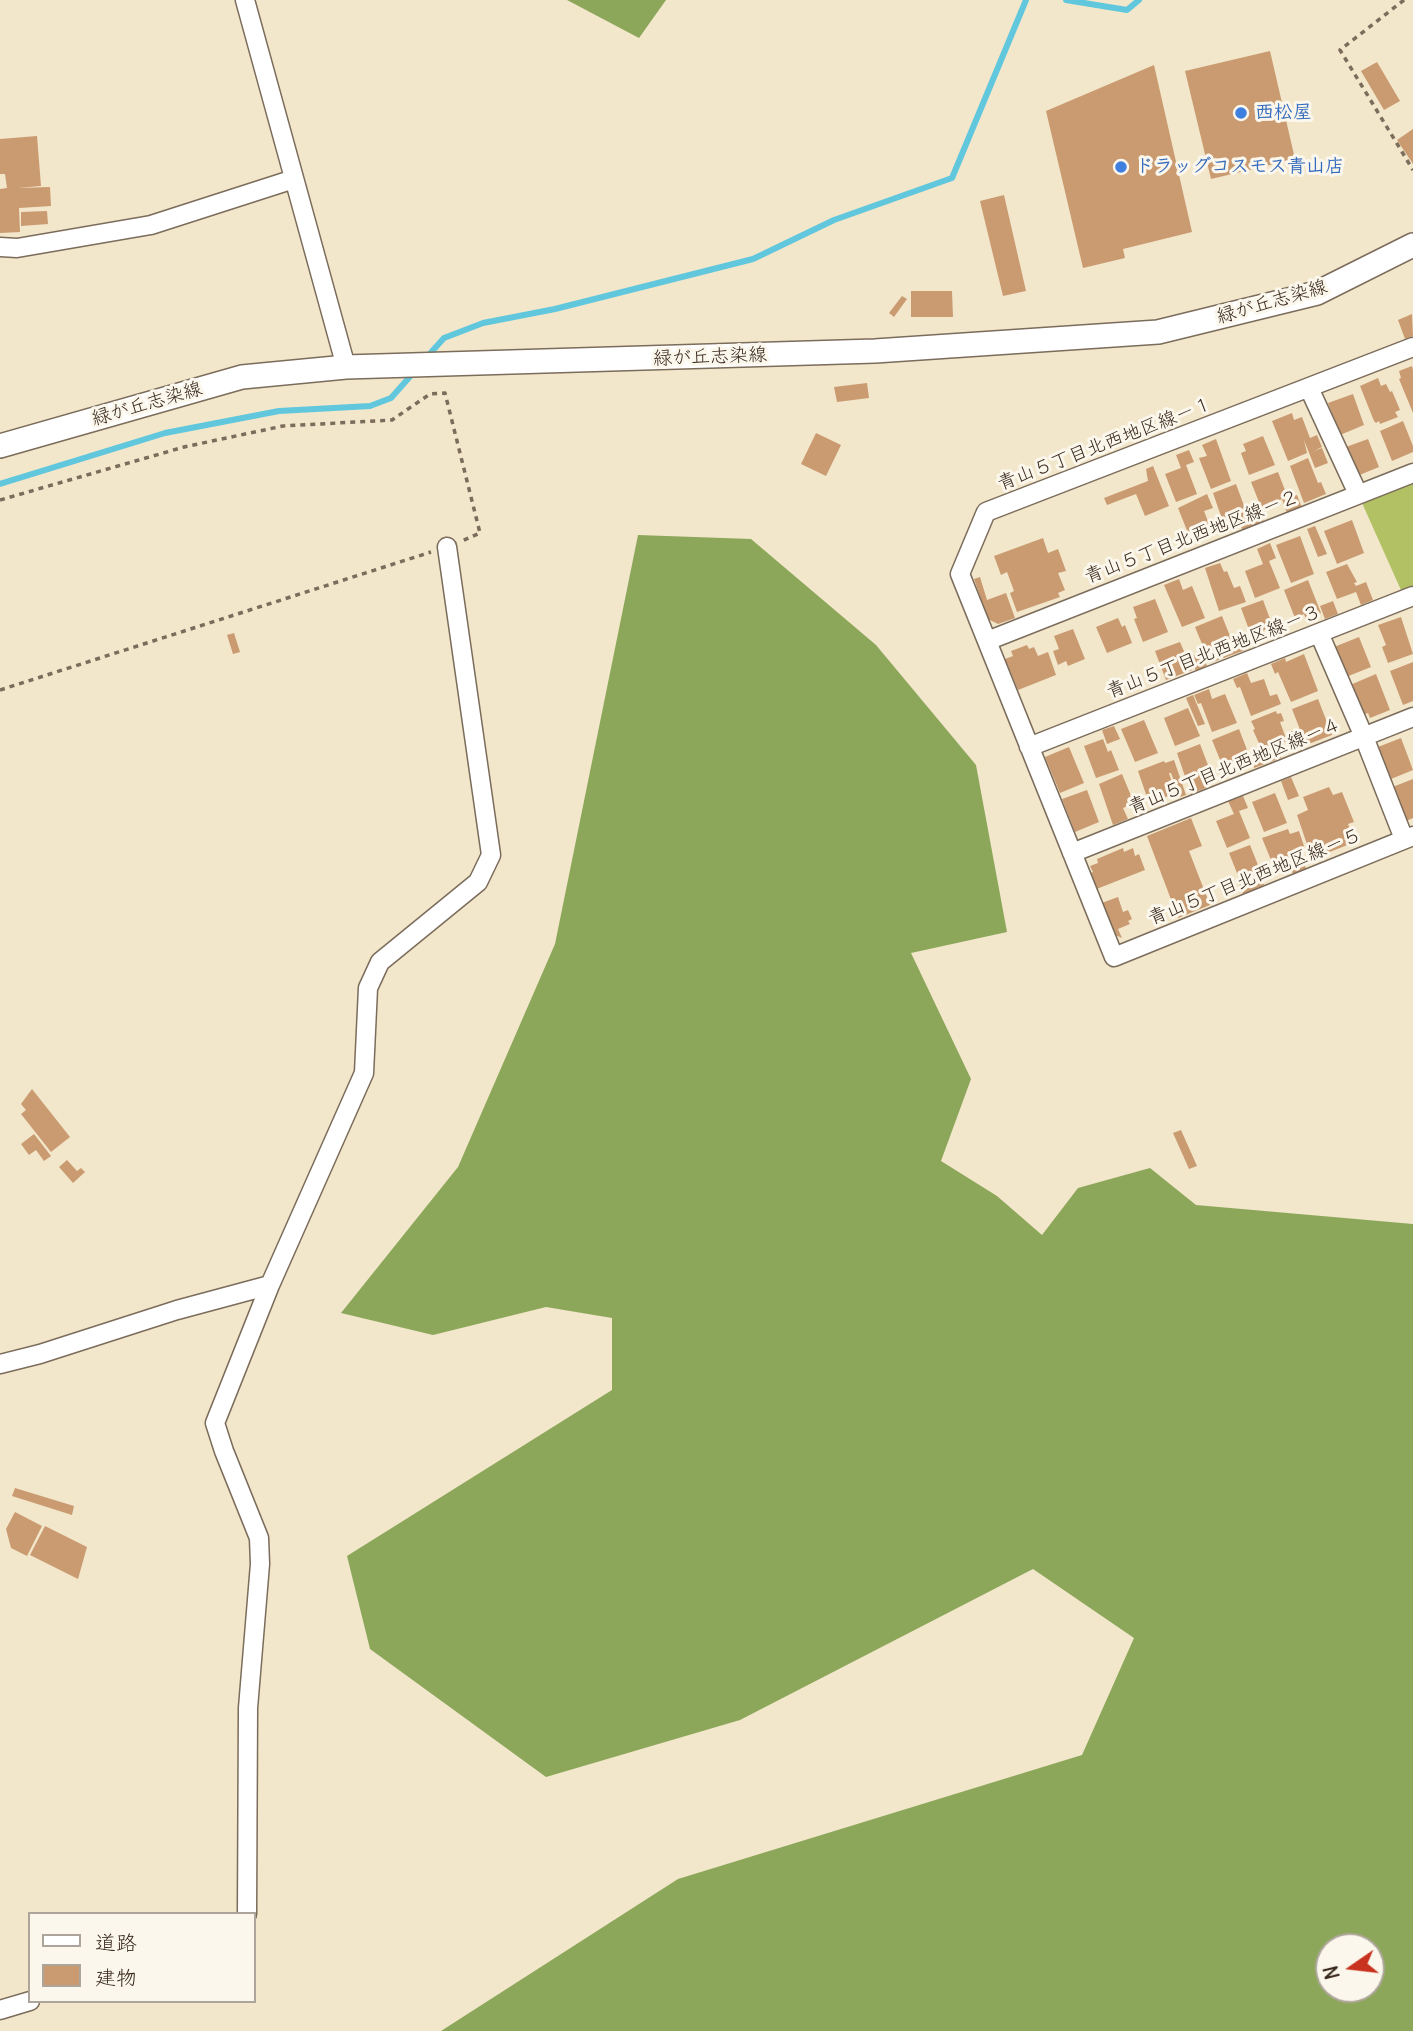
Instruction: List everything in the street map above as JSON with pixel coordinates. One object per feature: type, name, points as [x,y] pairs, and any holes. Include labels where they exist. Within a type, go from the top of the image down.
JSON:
[{"type":"street","points":[[245,0],[346,366]]},
{"type":"street","points":[[0,247],[17,248],[151,225],[294,179]]},
{"type":"street","name":"緑が丘志染線","points":[[0,446],[242,377],[346,366],[875,351],[1158,332],[1317,293],[1413,245]]},
{"type":"street","name":"青山５丁目北西地区線ー１","points":[[1114,957],[960,574],[986,512],[1413,347]]},
{"type":"street","points":[[1309,388],[1358,494]]},
{"type":"street","name":"青山５丁目北西地区線ー２","points":[[987,641],[1413,473]]},
{"type":"street","points":[[247,1912],[248,1708],[260,1564],[259,1538],[215,1423],[270,1285],[364,1073],[368,988],[380,962],[478,882],[491,855],[447,547]]},
{"type":"street","name":"青山５丁目北西地区線ー３","points":[[1029,747],[1413,596]]},
{"type":"street","points":[[1319,633],[1408,838]]},
{"type":"street","name":"青山５丁目北西地区線ー４","points":[[1072,853],[1413,718]]},
{"type":"street","name":"青山５丁目北西地区線ー５","points":[[1114,957],[1408,838]]},
{"type":"street","points":[[0,1364],[40,1354],[177,1310],[270,1285]]},
{"type":"street","points":[[0,2010],[28,2002]]},
{"type":"path","points":[[1404,0],[1340,50],[1413,170]]},
{"type":"path","points":[[0,500],[184,447],[284,426],[392,420],[430,394],[444,393],[480,533],[447,547],[0,690]]},
{"type":"green space","points":[[567,0],[666,0],[639,38]]},
{"type":"green space","points":[[1413,473],[1413,596],[1405,599],[1358,494]]},
{"type":"green space","points":[[638,535],[751,539],[876,645],[976,765],[1007,932],[911,953],[971,1079],[941,1161],[997,1196],[1042,1235],[1078,1188],[1150,1168],[1196,1205],[1413,1224],[1413,2031],[441,2031],[678,1879],[1082,1755],[1134,1638],[1033,1569],[740,1720],[546,1777],[370,1649],[347,1556],[612,1390],[612,1318],[546,1307],[433,1335],[341,1313],[458,1167],[555,944]]},
{"type":"building","points":[[1270,51],[1295,159],[1211,179],[1185,71]]},
{"type":"building","points":[[1377,62],[1400,101],[1384,110],[1361,71]]},
{"type":"building","points":[[1154,65],[1192,232],[1123,249],[1125,258],[1083,268],[1046,111]]},
{"type":"building","points":[[1413,129],[1413,164],[1397,140]]},
{"type":"building","points":[[37,136],[41,186],[17,188],[50,187],[51,206],[19,208],[20,232],[0,233],[0,189],[7,188],[5,174],[0,174],[0,139]]},
{"type":"building","points":[[1004,195],[1026,291],[1003,296],[980,201]]},
{"type":"building","points":[[47,211],[48,224],[21,226],[21,212]]},
{"type":"building","points":[[911,291],[952,291],[953,317],[911,317]]},
{"type":"building","points":[[902,296],[907,299],[894,317],[889,313]]},
{"type":"building","points":[[1412,314],[1413,336],[1405,339],[1398,320]]},
{"type":"building","points":[[1412,366],[1413,413],[1399,379],[1399,371]]},
{"type":"building","points":[[1378,378],[1381,386],[1386,384],[1390,392],[1392,391],[1400,410],[1395,412],[1398,417],[1380,424],[1379,421],[1374,421],[1360,386]]},
{"type":"building","points":[[867,383],[869,398],[837,402],[834,387]]},
{"type":"building","points":[[1353,394],[1364,425],[1340,435],[1328,403]]},
{"type":"building","points":[[1292,413],[1294,420],[1302,417],[1310,438],[1317,435],[1322,447],[1314,451],[1322,448],[1328,463],[1315,468],[1304,440],[1307,453],[1288,461],[1272,421]]},
{"type":"building","points":[[1403,421],[1413,452],[1392,461],[1380,431]]},
{"type":"building","points":[[816,433],[841,445],[826,476],[801,464]]},
{"type":"building","points":[[1263,436],[1275,465],[1249,475],[1241,453],[1246,451],[1243,444]]},
{"type":"building","points":[[1216,439],[1231,481],[1211,489],[1199,458],[1207,456],[1202,445]]},
{"type":"building","points":[[1368,439],[1379,467],[1357,476],[1346,447]]},
{"type":"building","points":[[1189,450],[1194,462],[1186,465],[1197,494],[1176,502],[1165,474],[1181,468],[1176,455]]},
{"type":"building","points":[[1308,458],[1318,483],[1321,482],[1326,494],[1304,503],[1290,466]]},
{"type":"building","points":[[1153,466],[1169,506],[1145,516],[1136,494],[1107,505],[1104,498],[1148,481],[1146,469]]},
{"type":"building","points":[[1278,472],[1288,498],[1297,495],[1302,508],[1287,513],[1282,499],[1261,507],[1251,482]]},
{"type":"building","points":[[1236,484],[1246,511],[1258,507],[1264,523],[1243,531],[1237,517],[1223,522],[1213,493]]},
{"type":"building","points":[[1207,494],[1213,508],[1204,511],[1209,524],[1188,533],[1178,508]]},
{"type":"building","points":[[1352,520],[1364,553],[1337,564],[1324,531]]},
{"type":"building","points":[[1315,526],[1327,554],[1318,557],[1307,529]]},
{"type":"building","points":[[1300,536],[1314,574],[1291,583],[1276,545]]},
{"type":"building","points":[[1043,538],[1048,553],[1058,549],[1066,571],[1058,573],[1065,590],[1058,593],[1060,597],[1017,612],[1010,593],[1014,591],[1007,572],[1001,575],[994,556]]},
{"type":"building","points":[[1270,543],[1276,558],[1269,561],[1280,588],[1255,598],[1245,571],[1263,564],[1257,549]]},
{"type":"building","points":[[1220,563],[1224,572],[1227,571],[1234,588],[1240,586],[1246,602],[1219,611],[1205,568]]},
{"type":"building","points":[[1347,564],[1357,582],[1354,583],[1356,586],[1366,582],[1373,600],[1361,605],[1356,592],[1337,599],[1326,572]]},
{"type":"building","points":[[980,577],[987,600],[1006,593],[1015,618],[998,624],[988,619],[974,579]]},
{"type":"building","points":[[1179,579],[1183,590],[1192,586],[1205,618],[1182,627],[1164,585]]},
{"type":"building","points":[[1308,580],[1321,613],[1306,619],[1304,614],[1295,618],[1284,590]]},
{"type":"building","points":[[1155,599],[1168,632],[1143,642],[1134,619],[1137,618],[1133,607]]},
{"type":"building","points":[[1263,600],[1273,627],[1251,635],[1241,608]]},
{"type":"building","points":[[1333,601],[1338,614],[1325,619],[1320,606]]},
{"type":"building","points":[[1222,616],[1232,641],[1246,636],[1251,648],[1210,663],[1195,627]]},
{"type":"building","points":[[1401,617],[1413,654],[1388,663],[1382,647],[1386,645],[1378,625]]},
{"type":"building","points":[[1118,618],[1122,627],[1125,625],[1132,643],[1107,653],[1096,627]]},
{"type":"building","points":[[1073,629],[1085,659],[1068,666],[1066,661],[1058,665],[1053,651],[1059,649],[1054,636]]},
{"type":"building","points":[[234,633],[240,652],[233,654],[227,635]]},
{"type":"building","points":[[1359,637],[1371,667],[1346,677],[1334,647]]},
{"type":"building","points":[[1180,642],[1192,670],[1166,680],[1155,651]]},
{"type":"building","points":[[1027,645],[1029,649],[1034,647],[1038,656],[1048,652],[1056,675],[1018,690],[1005,659],[1013,656],[1011,651]]},
{"type":"building","points":[[1201,652],[1207,666],[1196,671],[1190,657]]},
{"type":"building","points":[[1304,654],[1318,691],[1291,702],[1278,672],[1275,674],[1271,664],[1285,658],[1286,662]]},
{"type":"building","points":[[1413,662],[1413,701],[1403,705],[1390,671]]},
{"type":"building","points":[[1247,673],[1251,683],[1264,679],[1270,696],[1277,694],[1281,704],[1251,716],[1240,687],[1237,688],[1233,679]]},
{"type":"building","points":[[1376,674],[1390,710],[1370,718],[1368,713],[1362,715],[1350,685]]},
{"type":"building","points":[[1209,689],[1212,699],[1225,694],[1237,723],[1212,732],[1201,703],[1198,704],[1194,695]]},
{"type":"building","points":[[1193,695],[1205,724],[1198,726],[1186,698]]},
{"type":"building","points":[[1318,699],[1332,735],[1306,745],[1292,709]]},
{"type":"building","points":[[1188,708],[1200,736],[1175,746],[1164,718]]},
{"type":"building","points":[[1276,711],[1277,714],[1281,713],[1284,721],[1280,722],[1287,741],[1276,744],[1281,758],[1254,768],[1252,762],[1237,768],[1235,762],[1223,767],[1212,740],[1239,729],[1249,755],[1262,750],[1251,721]]},
{"type":"building","points":[[1144,720],[1158,753],[1135,762],[1121,729]]},
{"type":"building","points":[[1114,726],[1120,739],[1107,744],[1102,730]]},
{"type":"building","points":[[1296,730],[1302,747],[1295,750],[1289,732]]},
{"type":"building","points":[[1401,738],[1413,770],[1391,779],[1389,774],[1384,776],[1376,754],[1381,753],[1378,747]]},
{"type":"building","points":[[1103,739],[1119,770],[1096,778],[1084,746]]},
{"type":"building","points":[[1200,744],[1211,773],[1201,777],[1206,788],[1191,794],[1177,753]]},
{"type":"building","points":[[1069,747],[1084,783],[1060,793],[1045,757]]},
{"type":"building","points":[[1174,760],[1186,795],[1180,797],[1169,773],[1172,782],[1168,784],[1172,795],[1149,803],[1138,771]]},
{"type":"building","points":[[1122,774],[1134,803],[1123,808],[1128,819],[1113,825],[1099,784]]},
{"type":"building","points":[[1291,777],[1299,796],[1288,800],[1281,781]]},
{"type":"building","points":[[1413,779],[1413,818],[1404,822],[1390,788]]},
{"type":"building","points":[[1329,787],[1333,795],[1342,792],[1354,822],[1348,824],[1355,842],[1322,855],[1323,858],[1313,862],[1297,815],[1308,810],[1303,797]]},
{"type":"building","points":[[1087,790],[1099,822],[1075,832],[1062,799]]},
{"type":"building","points":[[1275,793],[1287,823],[1264,832],[1252,802]]},
{"type":"building","points":[[1243,796],[1248,808],[1239,811],[1250,838],[1227,848],[1216,821],[1234,814],[1228,801]]},
{"type":"building","points":[[1191,818],[1202,846],[1189,851],[1210,905],[1178,918],[1147,836]]},
{"type":"building","points":[[1288,829],[1290,834],[1299,831],[1304,846],[1296,849],[1298,855],[1273,865],[1262,838]]},
{"type":"building","points":[[1250,845],[1260,870],[1239,878],[1229,853]]},
{"type":"building","points":[[1123,848],[1124,852],[1133,848],[1135,856],[1139,854],[1145,870],[1094,890],[1088,874],[1093,872],[1090,866],[1098,863],[1097,859]]},
{"type":"building","points":[[1302,857],[1306,869],[1293,874],[1288,862]]},
{"type":"building","points":[[1259,873],[1264,885],[1243,894],[1238,881]]},
{"type":"building","points":[[1118,897],[1123,912],[1128,910],[1132,919],[1128,921],[1130,924],[1118,929],[1122,938],[1111,933],[1099,904]]},
{"type":"building","points":[[32,1089],[70,1137],[51,1152],[21,1114],[26,1110],[21,1104]]},
{"type":"building","points":[[1181,1130],[1197,1166],[1189,1169],[1173,1133]]},
{"type":"building","points":[[34,1134],[51,1156],[44,1161],[36,1150],[29,1155],[21,1144]]},
{"type":"building","points":[[67,1160],[77,1171],[81,1168],[85,1172],[73,1183],[59,1167]]},
{"type":"building","points":[[15,1488],[74,1506],[72,1515],[12,1496]]},
{"type":"building","points":[[15,1512],[42,1526],[27,1556],[11,1548],[6,1529]]},
{"type":"building","points":[[45,1526],[87,1547],[78,1579],[30,1555]]},
{"type":"waterway","points":[[426,358],[444,338],[483,323],[555,309],[753,259],[834,220],[952,178],[1026,0]]},
{"type":"waterway","points":[[1066,0],[1127,10],[1139,0]]},
{"type":"waterway","points":[[0,484],[165,433],[279,411],[370,406],[391,398],[414,372]]},
{"type":"place","name":"西松屋","points":[[1241,113]]},
{"type":"place","name":"ドラッグコスモス青山店","points":[[1121,167]]}]
